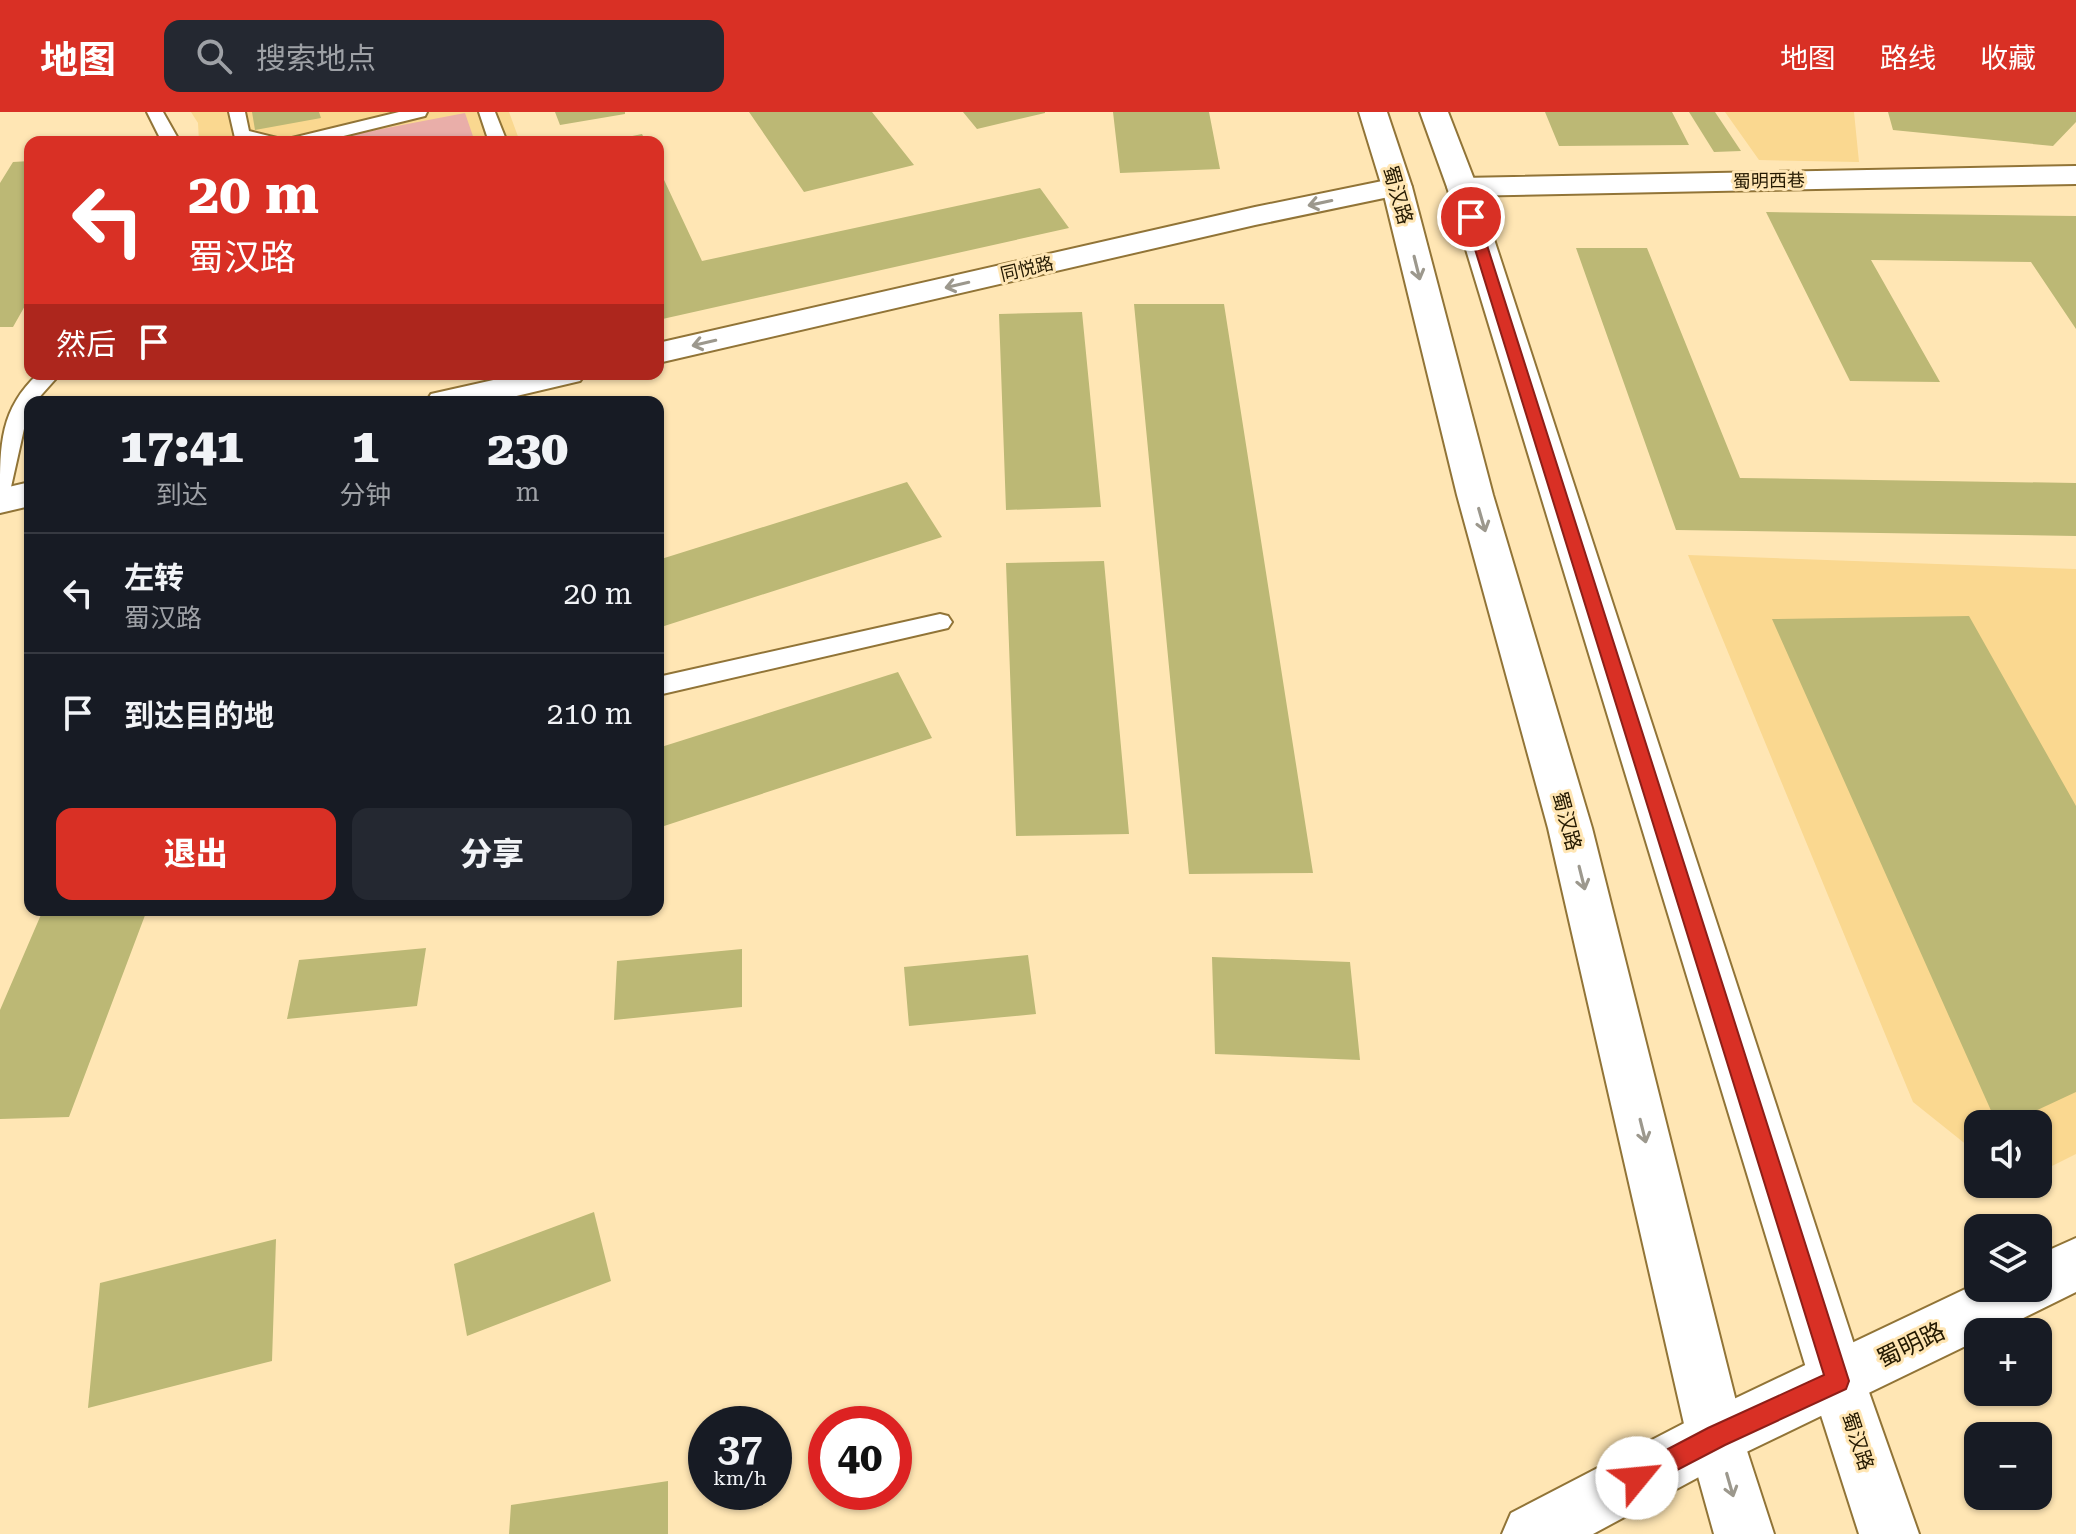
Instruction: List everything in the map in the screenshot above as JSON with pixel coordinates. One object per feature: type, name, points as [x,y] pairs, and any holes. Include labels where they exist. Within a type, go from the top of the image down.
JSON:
[{"type":"main road","name":"蜀汉路","points":[[1373,112],[1397,187],[1475,495],[1570,828],[1716,1437],[1744,1534]]},
{"type":"main road","name":"蜀汉路","points":[[1434,112],[1462,187],[1889,1534]]},
{"type":"main road","name":"蜀明西巷","points":[[1462,187],[2076,175]]},
{"type":"main road","name":"同悦路","points":[[664,352],[1255,216],[1397,187]]},
{"type":"main road","points":[[502,396],[550,380]]},
{"type":"main road","points":[[0,501],[24,495]]},
{"type":"main road","points":[[2052,1276],[2076,1264]]},
{"type":"main road","name":"蜀明路","points":[[1532,1534],[1716,1437],[1999,1302]]},
{"type":"lane","points":[[155,112],[168,136]]},
{"type":"lane","points":[[237,112],[241,134],[248,136]]},
{"type":"lane","points":[[322,136],[419,112]]},
{"type":"lane","points":[[487,112],[496,136]]},
{"type":"lane","points":[[28,396],[42,380]]},
{"type":"lane","points":[[0,487],[20,406],[24,401]]},
{"type":"lane","points":[[664,685],[940,622]]},
{"type":"shaded area","points":[[191,112],[509,112],[518,136],[199,136],[198,123]]},
{"type":"shaded area","points":[[1725,112],[1854,112],[1859,162],[1759,160]]},
{"type":"shaded area","points":[[465,113],[473,136],[344,136]]},
{"type":"shaded area","points":[[1688,555],[2076,569],[2076,1154],[2052,1166],[2052,1110],[1964,1110],[1964,1143],[1913,1102]]},
{"type":"building","points":[[252,112],[319,112],[321,118],[255,130]]},
{"type":"building","points":[[555,112],[625,112],[625,114],[560,125]]},
{"type":"building","points":[[749,112],[872,112],[914,165],[804,192]]},
{"type":"building","points":[[963,112],[1045,112],[1045,113],[977,129]]},
{"type":"building","points":[[1113,112],[1209,112],[1220,169],[1120,173]]},
{"type":"building","points":[[1545,112],[1672,112],[1689,145],[1559,146]]},
{"type":"building","points":[[1689,112],[1715,112],[1741,151],[1714,152]]},
{"type":"building","points":[[1888,112],[2076,112],[2076,122],[2053,146],[1893,130]]},
{"type":"building","points":[[24,161],[24,308],[13,327],[0,327],[0,183],[13,162]]},
{"type":"building","points":[[664,180],[702,261],[1040,188],[1069,228],[664,319]]},
{"type":"building","points":[[1766,212],[2076,216],[2076,329],[2031,262],[1871,260],[1940,382],[1850,381]]},
{"type":"building","points":[[1576,248],[1647,248],[1740,478],[2076,483],[2076,536],[1676,530]]},
{"type":"building","points":[[1134,304],[1224,304],[1313,873],[1189,874]]},
{"type":"building","points":[[1082,312],[1101,507],[1006,510],[999,314]]},
{"type":"building","points":[[907,482],[942,537],[664,626],[664,558]]},
{"type":"building","points":[[1104,561],[1129,834],[1016,836],[1006,563]]},
{"type":"building","points":[[1969,616],[2076,806],[2076,1092],[2037,1110],[1991,1110],[1772,619]]},
{"type":"building","points":[[898,672],[932,738],[664,826],[664,746]]},
{"type":"building","points":[[40,916],[145,916],[69,1117],[0,1119],[0,1010]]},
{"type":"building","points":[[426,948],[417,1006],[287,1019],[299,960]]},
{"type":"building","points":[[742,949],[742,1007],[614,1020],[617,961]]},
{"type":"building","points":[[1028,955],[1036,1014],[909,1026],[904,967]]},
{"type":"building","points":[[1212,957],[1350,962],[1360,1060],[1215,1054]]},
{"type":"building","points":[[594,1212],[611,1281],[467,1336],[454,1264]]},
{"type":"building","points":[[276,1239],[272,1361],[88,1408],[100,1283]]},
{"type":"building","points":[[668,1481],[668,1534],[509,1534],[511,1505]]},
{"type":"route","points":[[1471,217],[1838,1381],[1716,1437],[1637,1478]]}]
